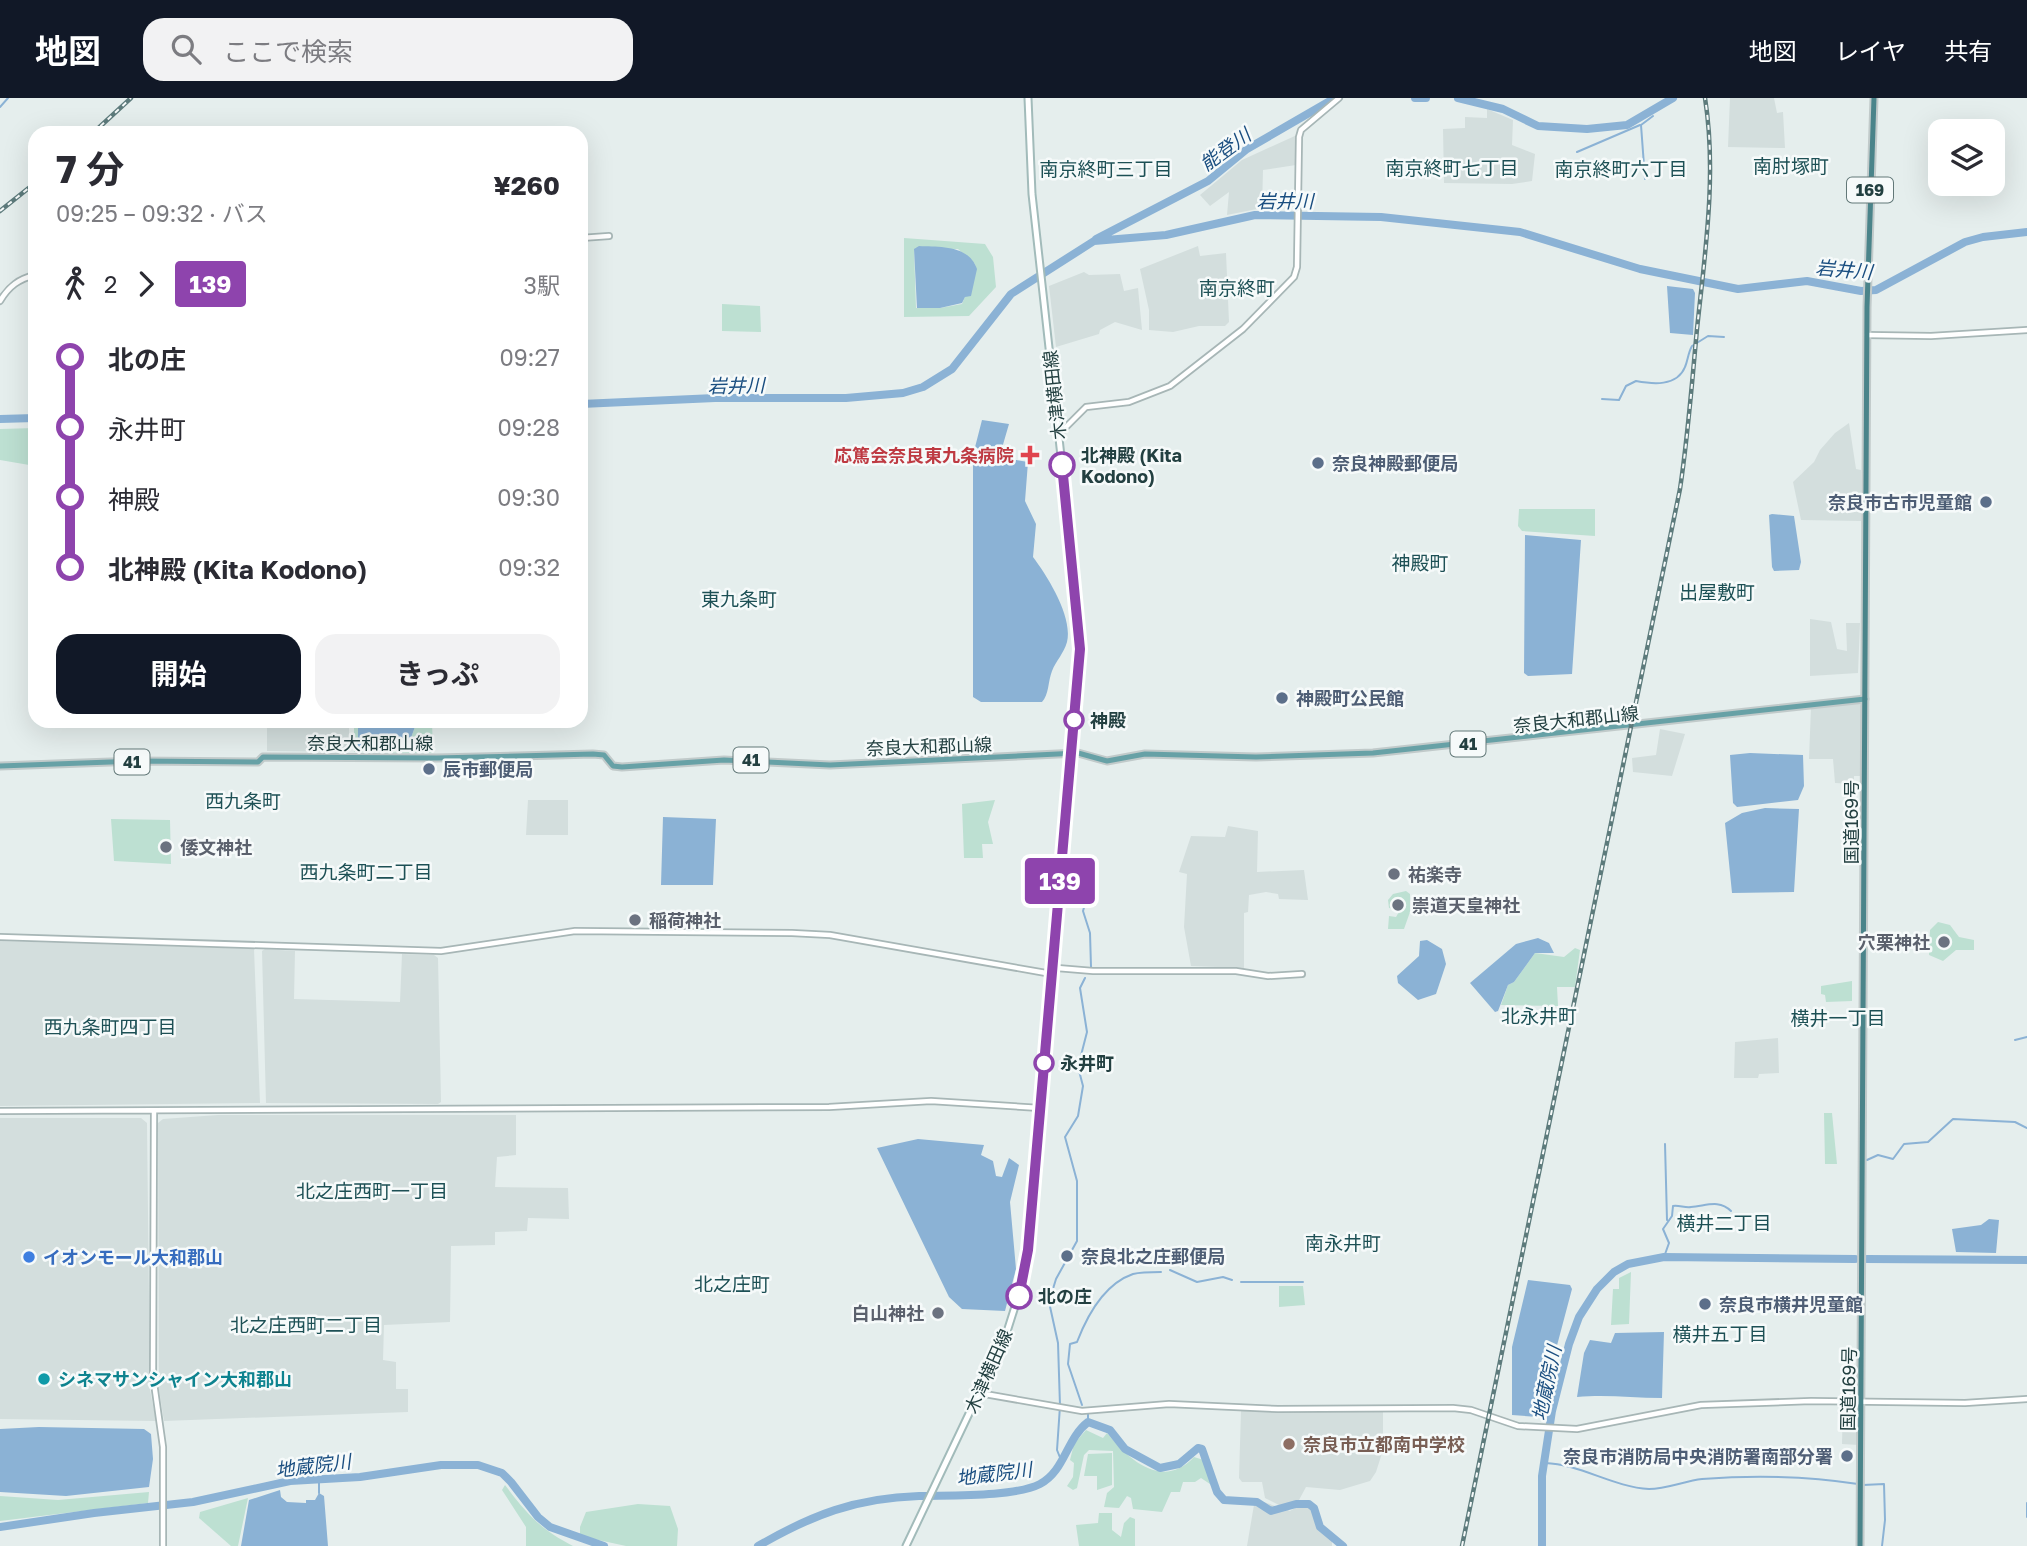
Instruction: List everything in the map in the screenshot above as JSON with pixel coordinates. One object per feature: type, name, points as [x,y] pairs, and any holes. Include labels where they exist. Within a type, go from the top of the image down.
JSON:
[{"type":"highway","name":"国道169号","points":[[1860,1546],[1867,282],[1874,98]]},
{"type":"main road","name":"木津横田線","points":[[906,1546],[1005,1338],[1024,1278],[1052,970],[1079,627],[1030,171],[1028,98]]},
{"type":"main road","name":"奈良大和郡山線","points":[[0,766],[138,761],[258,762],[262,757],[441,758],[593,754],[604,755],[613,766],[622,767],[747,760],[830,765],[1070,754],[1107,761],[1145,754],[1269,757],[1373,753],[1865,699]]},
{"type":"street","points":[[1059,434],[1086,407],[1119,404],[1170,386],[1243,329],[1294,277],[1301,130],[1339,98]]},
{"type":"street","points":[[588,238],[609,236]]},
{"type":"street","points":[[0,301],[6,290],[28,277]]},
{"type":"street","points":[[1867,335],[1931,337],[2027,330]]},
{"type":"street","points":[[0,937],[441,951],[567,931],[792,933],[842,937],[1046,973],[1057,968],[1093,971],[1236,971],[1268,976],[1302,974]]},
{"type":"street","points":[[0,1111],[829,1107],[916,1101],[1040,1108]]},
{"type":"street","points":[[154,1111],[153,1383],[163,1447],[163,1546]]},
{"type":"street","points":[[979,1393],[1082,1411],[1170,1404],[1278,1409],[1452,1408],[1471,1410],[1518,1426],[1555,1428],[1596,1427],[1688,1406],[1862,1401],[1965,1403],[2027,1399]]},
{"type":"shaded area","points":[[1730,98],[1774,98],[1777,113],[1783,112],[1785,148],[1728,147]]},
{"type":"shaded area","points":[[1487,109],[1513,120],[1512,145],[1535,154],[1532,181],[1512,184],[1444,183],[1443,129],[1465,128],[1465,117],[1487,118]]},
{"type":"shaded area","points":[[1297,135],[1296,165],[1263,170],[1262,208],[1227,215],[1229,192],[1210,206],[1200,195],[1242,160]]},
{"type":"shaded area","points":[[1198,246],[1200,256],[1226,253],[1229,322],[1225,326],[1199,326],[1173,332],[1149,330],[1149,310],[1140,269]]},
{"type":"shaded area","points":[[1084,272],[1089,275],[1120,274],[1124,291],[1138,288],[1142,330],[1115,322],[1100,330],[1099,334],[1056,347],[1049,286]]},
{"type":"shaded area","points":[[1849,423],[1856,469],[1861,470],[1861,521],[1801,520],[1793,482],[1814,462],[1820,450],[1835,433]]},
{"type":"shaded area","points":[[1810,619],[1831,622],[1837,649],[1847,651],[1846,623],[1860,623],[1858,673],[1810,676]]},
{"type":"shaded area","points":[[1858,702],[1862,707],[1861,776],[1854,776],[1854,784],[1835,783],[1833,759],[1809,759],[1811,707]]},
{"type":"shaded area","points":[[267,728],[349,728],[349,752],[267,751]]},
{"type":"shaded area","points":[[1660,729],[1685,734],[1672,776],[1633,772],[1632,758],[1656,755]]},
{"type":"shaded area","points":[[528,800],[568,800],[568,835],[526,835]]},
{"type":"shaded area","points":[[1228,826],[1258,831],[1257,872],[1304,870],[1308,900],[1279,899],[1278,894],[1266,892],[1249,895],[1248,912],[1244,913],[1244,968],[1191,966],[1184,927],[1187,874],[1179,872],[1191,836],[1225,837]]},
{"type":"shaded area","points":[[0,941],[254,949],[260,1103],[0,1106]]},
{"type":"shaded area","points":[[262,951],[295,951],[294,999],[400,1002],[402,954],[434,955],[438,958],[441,1102],[266,1103]]},
{"type":"shaded area","points":[[1778,1038],[1779,1073],[1759,1074],[1758,1078],[1734,1078],[1735,1042]]},
{"type":"shaded area","points":[[218,1115],[516,1115],[516,1155],[497,1157],[495,1187],[568,1188],[569,1219],[528,1218],[527,1231],[495,1232],[495,1245],[451,1246],[450,1322],[384,1325],[383,1360],[396,1362],[396,1389],[408,1389],[408,1412],[164,1421],[159,1390],[158,1123],[163,1119]]},
{"type":"shaded area","name":"イオンモール大和郡山","points":[[0,1118],[141,1118],[147,1123],[150,1390],[156,1421],[0,1419]]},
{"type":"shaded area","points":[[1843,1403],[1859,1404],[1859,1445],[1842,1444]]},
{"type":"shaded area","points":[[1241,1411],[1383,1411],[1383,1450],[1376,1472],[1370,1481],[1340,1490],[1306,1487],[1299,1500],[1287,1509],[1265,1498],[1262,1482],[1242,1482],[1239,1478]]},
{"type":"shaded area","points":[[1255,1499],[1290,1511],[1302,1504],[1313,1508],[1318,1528],[1332,1541],[1332,1546],[1247,1546]]},
{"type":"green space","points":[[904,238],[985,244],[993,257],[996,287],[969,316],[904,317]],"holes":[[[914,249],[958,249],[975,264],[976,270],[962,304],[916,308]]]},
{"type":"green space","points":[[722,304],[760,306],[761,332],[722,331]]},
{"type":"green space","points":[[28,428],[28,465],[0,460],[0,429]]},
{"type":"green space","points":[[1519,509],[1595,509],[1595,536],[1522,531],[1518,526]]},
{"type":"green space","points":[[354,728],[358,728],[358,751],[398,752],[408,746],[415,728],[432,728],[433,753],[354,752]]},
{"type":"green space","points":[[995,800],[988,822],[993,844],[982,844],[983,858],[964,858],[962,804]]},
{"type":"green space","points":[[111,819],[170,820],[171,864],[114,861]]},
{"type":"green space","name":"崇道天皇神社","points":[[1406,891],[1410,894],[1410,912],[1404,929],[1388,929],[1389,916],[1396,917],[1400,910],[1396,901],[1394,909],[1389,908],[1388,900],[1393,894]]},
{"type":"green space","points":[[1938,922],[1950,925],[1959,937],[1974,940],[1974,950],[1956,950],[1943,961],[1929,955],[1930,930]]},
{"type":"green space","points":[[1575,948],[1580,950],[1575,987],[1557,987],[1558,1006],[1501,1005],[1508,985],[1514,982],[1535,953],[1564,957]]},
{"type":"green space","points":[[1852,981],[1852,1001],[1826,1002],[1825,995],[1821,994],[1821,986]]},
{"type":"green space","points":[[1824,1113],[1832,1113],[1837,1164],[1825,1164]]},
{"type":"green space","points":[[1631,1272],[1629,1324],[1611,1325],[1613,1289],[1619,1289],[1619,1278]]},
{"type":"green space","points":[[1279,1286],[1303,1286],[1305,1305],[1279,1307]]},
{"type":"green space","points":[[1086,1430],[1103,1438],[1107,1433],[1136,1462],[1159,1471],[1182,1467],[1194,1457],[1207,1461],[1219,1490],[1201,1478],[1195,1482],[1183,1482],[1180,1492],[1171,1492],[1162,1512],[1133,1509],[1131,1498],[1127,1496],[1119,1508],[1104,1507],[1107,1493],[1114,1487],[1113,1451],[1089,1450],[1084,1455],[1077,1488],[1073,1490],[1067,1486],[1073,1477],[1074,1463],[1070,1460],[1074,1444]]},
{"type":"green space","points":[[1112,1453],[1112,1485],[1097,1490],[1097,1476],[1084,1476],[1088,1454]]},
{"type":"green space","points":[[505,1485],[535,1520],[573,1546],[526,1546],[526,1527],[502,1490]]},
{"type":"green space","points":[[149,1492],[148,1503],[0,1521],[0,1496],[58,1500]]},
{"type":"green space","points":[[248,1498],[238,1546],[231,1546],[199,1518],[200,1512]]},
{"type":"green space","points":[[638,1504],[670,1506],[678,1529],[677,1546],[626,1546],[580,1536],[580,1527],[586,1512]]},
{"type":"green space","points":[[1099,1513],[1112,1513],[1112,1530],[1121,1537],[1124,1523],[1130,1517],[1135,1519],[1135,1546],[1079,1546],[1076,1525],[1098,1523]]},
{"type":"water","points":[[919,246],[953,249],[968,255],[977,269],[971,296],[965,297],[962,303],[940,308],[917,308],[914,249]]},
{"type":"water","points":[[1667,286],[1693,289],[1693,335],[1670,333]]},
{"type":"water","points":[[982,420],[1009,424],[1002,448],[1004,458],[1028,462],[1025,501],[1036,524],[1033,557],[1052,586],[1066,621],[1067,642],[1052,671],[1042,702],[981,702],[973,697],[973,455]]},
{"type":"water","points":[[1769,515],[1794,516],[1801,562],[1799,570],[1774,571],[1772,567]]},
{"type":"water","points":[[1525,535],[1581,540],[1572,674],[1528,676],[1524,673]]},
{"type":"water","points":[[358,728],[415,728],[408,746],[403,751],[358,751]]},
{"type":"water","points":[[1730,755],[1803,755],[1804,786],[1798,800],[1737,807],[1733,803]]},
{"type":"water","points":[[1765,808],[1799,809],[1794,892],[1732,893],[1725,823],[1742,813]]},
{"type":"water","points":[[663,817],[716,819],[713,885],[661,885]]},
{"type":"water","points":[[1538,938],[1549,943],[1554,953],[1535,953],[1514,982],[1508,985],[1498,1011],[1495,1012],[1470,983],[1516,944]]},
{"type":"water","points":[[1427,940],[1442,949],[1446,964],[1436,994],[1418,1000],[1398,983],[1397,976],[1419,956],[1420,941]]},
{"type":"water","points":[[918,1139],[984,1145],[981,1155],[993,1161],[996,1176],[1002,1177],[1009,1158],[1019,1165],[1010,1202],[1016,1269],[1005,1311],[962,1309],[949,1297],[877,1148]]},
{"type":"water","points":[[1989,1219],[1999,1220],[1996,1253],[1956,1252],[1952,1229],[1981,1225]]},
{"type":"water","points":[[1528,1280],[1570,1285],[1572,1289],[1538,1417],[1512,1415],[1512,1347]]},
{"type":"water","points":[[1664,1332],[1662,1398],[1577,1397],[1584,1353],[1590,1340],[1611,1343],[1615,1333]]},
{"type":"water","points":[[0,1429],[144,1429],[151,1434],[153,1459],[149,1487],[66,1496],[0,1492]]},
{"type":"water","points":[[280,1490],[281,1497],[287,1502],[306,1503],[306,1500],[315,1500],[319,1493],[324,1496],[328,1546],[241,1546],[249,1500]]},
{"type":"waterway","points":[[0,107],[8,98]]},
{"type":"waterway","name":"能登川","points":[[1096,239],[1208,181],[1247,149],[1335,98]]},
{"type":"waterway","name":"能登川","points":[[1415,98],[1426,98]]},
{"type":"waterway","name":"能登川","points":[[1458,98],[1503,109],[1538,126],[1587,129],[1627,125],[1673,98]]},
{"type":"waterway","points":[[1645,179],[1641,125],[1653,116]]},
{"type":"waterway","points":[[1577,152],[1640,125]]},
{"type":"waterway","name":"岩井川","points":[[588,404],[715,398],[846,398],[903,393],[923,387],[952,369],[1011,294],[1094,241],[1166,235],[1255,215],[1381,217],[1520,232],[1640,269],[1738,289],[1807,281],[1861,291],[1876,290],[1965,242],[2027,232]]},
{"type":"waterway","points":[[1602,399],[1619,400],[1626,386],[1636,381],[1664,383],[1676,378],[1685,367],[1692,346],[1708,336],[1724,337]]},
{"type":"waterway","name":"岩井川","points":[[0,419],[28,418]]},
{"type":"waterway","points":[[1064,904],[1087,897],[1083,911],[1090,933],[1091,967]]},
{"type":"waterway","points":[[1061,1460],[1057,1450],[1060,1406],[1058,1343],[1049,1302],[1056,1279],[1077,1241],[1077,1181],[1065,1137],[1078,1116],[1083,1086],[1078,1067],[1087,1032],[1080,988],[1085,978]]},
{"type":"waterway","points":[[2015,1040],[2027,1037]]},
{"type":"waterway","points":[[1867,1160],[1878,1155],[1893,1159],[1904,1144],[1928,1142],[1953,1119],[2015,1122],[2027,1128]]},
{"type":"waterway","points":[[1665,1144],[1667,1220]]},
{"type":"waterway","points":[[1664,1257],[1669,1243],[1663,1229],[1672,1216],[1673,1206],[1717,1204],[1731,1211]]},
{"type":"waterway","name":"地蔵院川","points":[[1542,1546],[1542,1476],[1552,1411],[1569,1344],[1579,1317],[1597,1289],[1614,1272],[1628,1264],[1664,1257],[1855,1259]]},
{"type":"waterway","name":"地蔵院川","points":[[1867,1259],[2027,1260]]},
{"type":"waterway","points":[[1170,1270],[1197,1282],[1223,1277],[1232,1280]]},
{"type":"waterway","points":[[1082,1405],[1068,1364],[1070,1344],[1077,1342],[1091,1312],[1113,1285],[1133,1274],[1161,1272]]},
{"type":"waterway","points":[[1241,1282],[1303,1282]]},
{"type":"waterway","points":[[1088,1414],[1088,1422]]},
{"type":"waterway","name":"地蔵院川","points":[[758,1546],[816,1517],[874,1500],[1015,1491],[1040,1484],[1055,1471],[1075,1437],[1088,1422],[1110,1430],[1125,1449],[1160,1468],[1179,1464],[1198,1448],[1202,1449],[1217,1492],[1224,1500],[1257,1502],[1271,1511],[1296,1504],[1309,1504],[1314,1508],[1320,1527],[1343,1546]]},
{"type":"waterway","points":[[1545,1463],[1571,1467],[1622,1484],[1649,1489],[1702,1479],[1741,1477],[1800,1478],[1858,1484]]},
{"type":"waterway","name":"地蔵院川","points":[[0,1527],[193,1502],[290,1481],[360,1477],[441,1465],[478,1465],[502,1473],[538,1517],[550,1527],[604,1546]]},
{"type":"waterway","points":[[319,1479],[319,1493]]},
{"type":"waterway","points":[[1863,1485],[1884,1484],[1885,1520],[1882,1546]]},
{"type":"waterway","points":[[2027,1503],[2027,1517]]},
{"type":"railway","points":[[101,126],[131,98]]},
{"type":"railway","points":[[1462,1546],[1680,489],[1710,184],[1705,98]]},
{"type":"railway","points":[[0,211],[28,189]]},
{"type":"bus line","name":"139","points":[[1019,1296],[1028,1250],[1080,649],[1062,465]]},
{"type":"place","name":"応篤会奈良東九条病院","points":[[1030,455]]},
{"type":"place","name":"奈良神殿郵便局","points":[[1318,463]]},
{"type":"place","name":"北神殿 (Kita Kodono)","points":[[1062,465]]},
{"type":"place","name":"奈良市古市児童館","points":[[1986,502]]},
{"type":"place","name":"神殿町公民館","points":[[1282,698]]},
{"type":"place","name":"神殿","points":[[1074,720]]},
{"type":"place","name":"辰市郵便局","points":[[429,769]]},
{"type":"place","name":"倭文神社","points":[[166,847]]},
{"type":"place","name":"祐楽寺","points":[[1394,874]]},
{"type":"place","name":"崇道天皇神社","points":[[1398,905]]},
{"type":"place","name":"稲荷神社","points":[[635,920]]},
{"type":"place","name":"穴栗神社","points":[[1944,942]]},
{"type":"place","name":"永井町","points":[[1044,1063]]},
{"type":"place","name":"奈良北之庄郵便局","points":[[1067,1256]]},
{"type":"place","name":"イオンモール大和郡山","points":[[29,1257]]},
{"type":"place","name":"北の庄","points":[[1019,1296]]},
{"type":"place","name":"奈良市横井児童館","points":[[1705,1304]]},
{"type":"place","name":"白山神社","points":[[938,1313]]},
{"type":"place","name":"シネマサンシャイン大和郡山","points":[[44,1379]]},
{"type":"place","name":"奈良市立都南中学校","points":[[1289,1444]]},
{"type":"place","name":"奈良市消防局中央消防署南部分署","points":[[1847,1456]]},
{"type":"district","name":"南肘塚町","points":[[1791,165]]},
{"type":"district","name":"南京終町七丁目","points":[[1452,167]]},
{"type":"district","name":"南京終町三丁目","points":[[1106,168]]},
{"type":"district","name":"南京終町六丁目","points":[[1621,168]]},
{"type":"district","name":"南京終町","points":[[1237,287]]},
{"type":"district","name":"神殿町","points":[[1420,562]]},
{"type":"district","name":"出屋敷町","points":[[1717,591]]},
{"type":"district","name":"東九条町","points":[[739,598]]},
{"type":"district","name":"西九条町","points":[[243,800]]},
{"type":"district","name":"西九条町二丁目","points":[[366,871]]},
{"type":"district","name":"北永井町","points":[[1539,1015]]},
{"type":"district","name":"横井一丁目","points":[[1838,1017]]},
{"type":"district","name":"西九条町四丁目","points":[[110,1026]]},
{"type":"district","name":"北之庄西町一丁目","points":[[372,1190]]},
{"type":"district","name":"横井二丁目","points":[[1724,1222]]},
{"type":"district","name":"南永井町","points":[[1343,1242]]},
{"type":"district","name":"北之庄町","points":[[732,1283]]},
{"type":"district","name":"北之庄西町二丁目","points":[[306,1324]]},
{"type":"district","name":"横井五丁目","points":[[1720,1333]]}]
